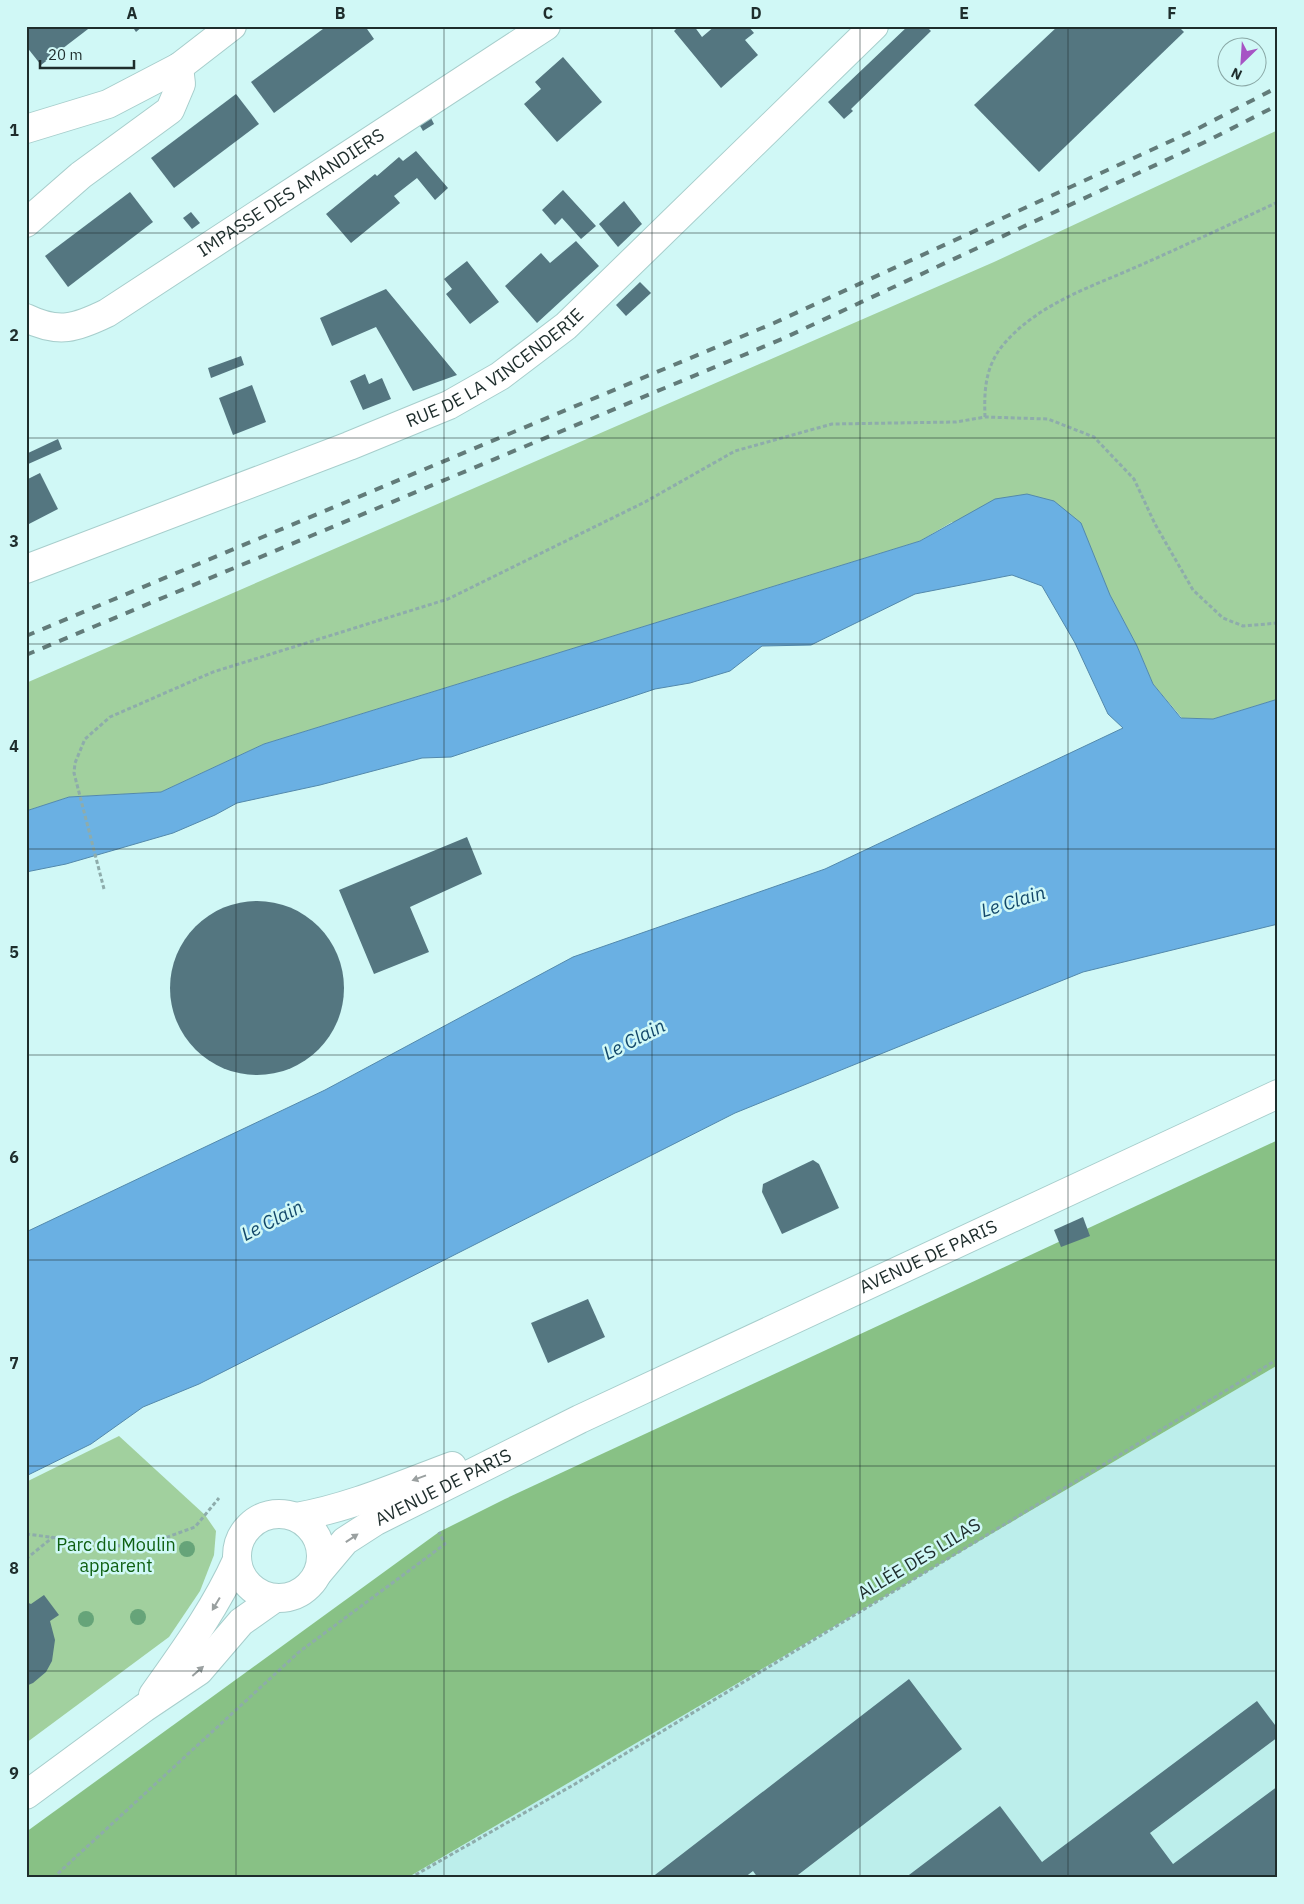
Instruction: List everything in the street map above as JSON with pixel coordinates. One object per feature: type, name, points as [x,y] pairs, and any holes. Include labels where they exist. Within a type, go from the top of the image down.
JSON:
[{"type":"main road","points":[[26,130],[108,104],[178,67],[232,26]]},
{"type":"main road","name":"IMPASSE DES AMANDIERS","points":[[26,318],[46,328],[80,326],[107,313],[546,26]]},
{"type":"main road","name":"RUE DE LA VINCENDERIE","points":[[26,570],[349,446],[449,405],[500,376],[566,326],[874,26]]},
{"type":"main road","points":[[26,223],[81,175],[170,110],[180,84],[178,67]]},
{"type":"main road","name":"AVENUE DE PARIS","points":[[318,1573],[345,1542],[376,1521],[580,1419],[1278,1094]]},
{"type":"main road","name":"AVENUE DE PARIS","points":[[296,1517],[318,1513],[366,1498],[580,1419]]},
{"type":"main road","points":[[26,1795],[144,1708],[199,1672],[241,1622],[275,1598],[299,1594],[310,1585],[318,1573],[322,1560],[321,1547],[316,1534],[307,1524],[296,1517],[271,1514],[260,1518],[249,1526],[242,1535],[238,1547],[237,1560],[239,1572],[247,1583],[258,1592],[275,1598]]},
{"type":"main road","points":[[144,1708],[204,1623],[220,1596],[237,1560]]},
{"type":"path","points":[[985,417],[984,389],[989,369],[1002,347],[1025,322],[1059,301],[1278,202]]},
{"type":"path","points":[[104,889],[74,773],[75,762],[85,739],[95,728],[110,717],[213,672],[448,599],[644,502],[735,451],[832,424],[956,422],[985,417],[1048,419],[1094,437],[1134,479],[1155,524],[1193,590],[1222,618],[1243,626],[1278,623]]},
{"type":"path","name":"ALLÉE DES LILAS","points":[[410,1878],[575,1784],[1278,1359]]},
{"type":"path","points":[[26,1534],[54,1536],[137,1548],[195,1527],[219,1498]]},
{"type":"path","points":[[53,1878],[299,1652],[446,1544],[439,1532]]},
{"type":"path","points":[[26,1559],[54,1536]]},
{"type":"shaded area","points":[[1278,1365],[1278,1878],[407,1878],[556,1790]]},
{"type":"green space","points":[[1278,130],[1278,699],[1213,719],[1182,718],[1153,684],[1137,646],[1110,595],[952,522],[920,541],[264,744],[161,792],[69,797],[26,811],[26,683],[994,262]]},
{"type":"green space","points":[[1278,1140],[1278,1365],[407,1878],[26,1878],[26,1832],[439,1532],[505,1499]]},
{"type":"green space","name":"Parc du Moulin apparent","points":[[119,1436],[205,1515],[216,1531],[214,1555],[200,1591],[169,1637],[26,1743],[26,1482]]},
{"type":"water","name":"Le Clain","points":[[1027,494],[1054,501],[1081,523],[1110,595],[1137,646],[1153,684],[1181,718],[1213,719],[1278,699],[1278,924],[1083,972],[735,1113],[199,1384],[143,1407],[91,1444],[26,1476],[26,1232],[325,1090],[573,957],[825,869],[1123,728],[1108,714],[1075,643],[1042,586],[1012,575],[915,594],[811,645],[762,646],[730,671],[690,683],[655,689],[451,757],[422,758],[320,785],[237,803],[215,815],[173,833],[66,864],[26,872],[26,811],[69,797],[161,792],[264,744],[920,541],[995,499]]},
{"type":"building","points":[[29,26],[92,26],[41,65],[26,46],[26,28]]},
{"type":"building","points":[[132,26],[143,26],[136,32]]},
{"type":"building","points":[[327,26],[365,26],[374,39],[274,113],[251,82]]},
{"type":"building","points":[[679,26],[694,26],[702,37],[715,26],[748,26],[754,33],[745,40],[758,55],[721,88],[674,31]]},
{"type":"building","points":[[908,26],[926,26],[931,31],[851,109],[853,111],[844,119],[828,102]]},
{"type":"building","points":[[1058,26],[1178,26],[1184,32],[1039,172],[974,105]]},
{"type":"building","points":[[563,57],[602,102],[557,142],[524,104],[541,89],[535,82]]},
{"type":"building","points":[[236,94],[259,124],[174,188],[151,158]]},
{"type":"building","points":[[430,116],[434,124],[423,131],[419,124]]},
{"type":"building","points":[[416,151],[448,188],[435,200],[417,178],[394,196],[400,203],[351,243],[326,214],[399,157],[403,161]]},
{"type":"building","points":[[563,190],[596,226],[581,239],[562,218],[555,225],[542,210]]},
{"type":"building","points":[[130,192],[153,222],[68,287],[45,256]]},
{"type":"building","points":[[624,201],[642,224],[618,247],[599,224]]},
{"type":"building","points":[[191,212],[200,223],[192,229],[183,218]]},
{"type":"building","points":[[576,241],[599,266],[537,323],[505,286],[541,253],[550,263]]},
{"type":"building","points":[[467,261],[499,302],[470,324],[446,294],[452,289],[444,279]]},
{"type":"building","points":[[640,282],[651,293],[626,316],[616,305]]},
{"type":"building","points":[[386,289],[457,375],[413,391],[376,327],[332,346],[320,318]]},
{"type":"building","points":[[241,356],[244,365],[211,378],[208,368]]},
{"type":"building","points":[[365,374],[369,384],[382,378],[391,399],[363,410],[350,381]]},
{"type":"building","points":[[252,385],[266,422],[233,435],[219,398]]},
{"type":"building","points":[[58,439],[62,449],[26,465],[26,454]]},
{"type":"building","points":[[40,473],[58,509],[27,525],[26,480]]},
{"type":"building","points":[[467,837],[482,874],[410,907],[429,952],[374,974],[339,890]]},
{"type":"building","points":[[248,901],[266,901],[298,911],[319,926],[334,947],[344,979],[344,997],[334,1029],[319,1050],[298,1065],[282,1071],[266,1075],[248,1075],[216,1065],[195,1050],[180,1029],[174,1013],[170,997],[170,979],[180,947],[195,926],[216,911],[232,905]]},
{"type":"building","points":[[813,1160],[819,1164],[839,1208],[782,1234],[762,1192],[763,1184]]},
{"type":"building","points":[[1083,1217],[1090,1236],[1061,1247],[1054,1230]]},
{"type":"building","points":[[588,1299],[605,1337],[548,1363],[531,1323]]},
{"type":"building","points":[[44,1595],[59,1615],[50,1621],[55,1640],[52,1661],[46,1672],[33,1683],[26,1686],[26,1602],[31,1604]]},
{"type":"building","points":[[909,1679],[962,1749],[794,1878],[758,1878],[753,1871],[744,1878],[651,1878]]},
{"type":"building","points":[[1257,1701],[1278,1729],[1278,1737],[1150,1833],[1173,1864],[1278,1786],[1278,1878],[905,1878],[1000,1806],[1042,1862]]},
{"type":"railway","points":[[26,636],[774,323],[1197,129],[1278,87]]},
{"type":"railway","points":[[26,655],[782,339],[1205,142],[1278,105]]}]
